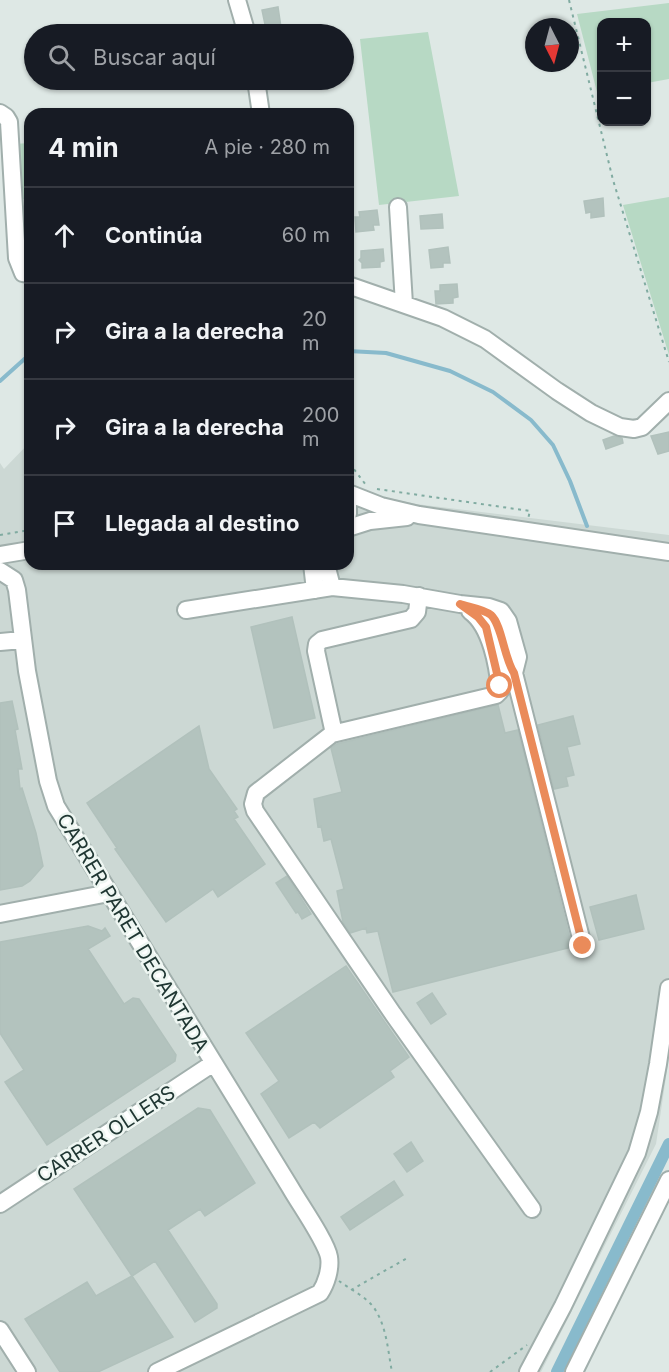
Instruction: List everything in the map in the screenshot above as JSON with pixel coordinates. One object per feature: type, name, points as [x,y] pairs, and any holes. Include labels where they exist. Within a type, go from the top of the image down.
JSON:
[{"type":"street","points":[[237,0],[244,24]]},
{"type":"street","points":[[257,90],[260,108]]},
{"type":"street","points":[[0,113],[9,122],[17,258],[24,273]]},
{"type":"street","points":[[398,207],[404,304]]},
{"type":"street","points":[[354,287],[443,318],[485,339],[557,391],[591,413],[620,427],[642,428],[669,401]]},
{"type":"street","points":[[354,495],[381,506],[419,515],[669,552]]},
{"type":"street","points":[[354,526],[370,521],[419,515]]},
{"type":"street","points":[[0,544],[24,540]]},
{"type":"street","points":[[0,555],[24,551]]},
{"type":"street","points":[[313,570],[315,590]]},
{"type":"street","points":[[328,570],[332,587]]},
{"type":"street","name":"CARRER PARET DECANTADA","points":[[0,571],[14,580],[17,590],[22,640],[48,781],[56,806],[323,1244],[329,1258],[328,1274]]},
{"type":"street","points":[[186,610],[332,587],[411,595],[460,604],[490,614],[496,622],[508,663],[514,673],[583,946]]},
{"type":"street","points":[[332,734],[333,729],[316,651],[317,644],[322,640],[411,618],[417,612],[411,595]]},
{"type":"street","points":[[460,604],[478,617],[486,627],[500,691],[496,695],[332,734],[256,793],[253,804],[255,812],[393,1014],[532,1209]]},
{"type":"street","points":[[0,642],[22,640]]},
{"type":"street","points":[[0,914],[109,893]]},
{"type":"street","points":[[528,1372],[637,1153],[649,1112],[669,988]]},
{"type":"street","name":"CARRER OLLERS","points":[[0,1204],[213,1064]]},
{"type":"street","points":[[574,1372],[669,1180]]},
{"type":"street","points":[[157,1372],[320,1293],[328,1274]]},
{"type":"street","points":[[0,1330],[27,1372]]},
{"type":"path","points":[[569,0],[613,180],[669,362]]},
{"type":"path","points":[[354,469],[369,488],[530,511],[527,530]]},
{"type":"path","points":[[0,535],[24,531]]},
{"type":"path","points":[[351,1290],[409,1257]]},
{"type":"path","points":[[328,1274],[364,1299],[376,1311],[386,1337],[392,1372]]},
{"type":"path","points":[[490,1372],[529,1344],[546,1338]]},
{"type":"shaded area","points":[[24,448],[24,570],[354,570],[354,490],[416,504],[669,535],[669,1057],[656,1144],[541,1372],[0,1372],[0,463],[4,469]]},
{"type":"green space","points":[[669,3],[669,79],[651,82],[651,18],[597,18],[597,92],[577,14]]},
{"type":"green space","points":[[428,32],[459,196],[379,205],[360,39]]},
{"type":"green space","points":[[24,143],[24,199],[18,199],[14,144]]},
{"type":"green space","points":[[669,197],[669,355],[623,205]]},
{"type":"building","points":[[278,7],[281,24],[265,24],[262,10]]},
{"type":"building","points":[[603,198],[604,216],[591,218],[591,212],[586,213],[584,201]]},
{"type":"building","points":[[377,210],[379,225],[373,225],[374,230],[356,232],[355,217],[360,217],[359,212]]},
{"type":"building","points":[[442,214],[443,228],[421,229],[420,216]]},
{"type":"building","points":[[448,247],[450,263],[443,263],[443,267],[431,268],[429,250]]},
{"type":"building","points":[[383,249],[384,261],[380,262],[380,267],[362,268],[359,260],[361,251]]},
{"type":"building","points":[[457,284],[458,297],[453,298],[453,303],[436,304],[435,291],[440,291],[440,285]]},
{"type":"building","points":[[669,432],[669,451],[658,454],[651,436]]},
{"type":"building","points":[[614,436],[622,438],[623,443],[606,449],[603,440]]},
{"type":"building","points":[[292,617],[315,718],[274,728],[251,627]]},
{"type":"building","points":[[12,701],[18,729],[15,730],[22,769],[18,769],[20,789],[22,788],[36,833],[43,866],[30,881],[22,886],[0,890],[0,703]]},
{"type":"building","points":[[498,705],[505,733],[518,730],[572,947],[393,992],[378,931],[367,933],[366,928],[350,933],[343,922],[337,891],[344,889],[331,839],[324,841],[321,826],[318,827],[314,799],[342,792],[331,748],[337,744]]},
{"type":"building","points":[[573,716],[580,744],[567,747],[574,775],[566,777],[568,786],[554,789],[538,725]]},
{"type":"building","points":[[199,726],[209,769],[237,809],[234,811],[238,817],[234,819],[265,864],[218,897],[213,889],[166,922],[115,849],[117,848],[87,803]]},
{"type":"building","points":[[287,876],[311,914],[302,919],[276,883]]},
{"type":"building","points":[[636,895],[644,929],[599,940],[590,907]]},
{"type":"building","points":[[88,926],[102,931],[105,928],[110,936],[88,949],[124,1004],[133,998],[139,999],[176,1055],[175,1061],[47,1145],[5,1082],[24,1070],[0,1033],[0,942]]},
{"type":"building","points":[[346,966],[409,1057],[390,1071],[394,1077],[320,1128],[314,1122],[289,1138],[261,1094],[279,1081],[246,1033]]},
{"type":"building","points":[[432,993],[446,1014],[431,1024],[417,1003]]},
{"type":"building","points":[[198,1108],[210,1110],[255,1183],[205,1216],[200,1209],[168,1230],[217,1304],[217,1308],[195,1322],[155,1261],[132,1276],[74,1189]]},
{"type":"building","points":[[411,1142],[423,1161],[407,1172],[394,1154]]},
{"type":"building","points":[[394,1181],[403,1195],[350,1230],[341,1217]]},
{"type":"building","points":[[132,1276],[173,1337],[98,1372],[60,1372],[25,1319],[87,1282],[96,1296]]},
{"type":"waterway","points":[[354,351],[386,353],[450,371],[493,392],[531,420],[553,445],[587,526]]},
{"type":"waterway","points":[[0,381],[24,359]]},
{"type":"waterway","points":[[557,1372],[669,1144]]},
{"type":"route","points":[[500,686],[486,627],[478,617],[460,604],[490,614],[496,622],[508,663],[514,673],[583,946]]}]
